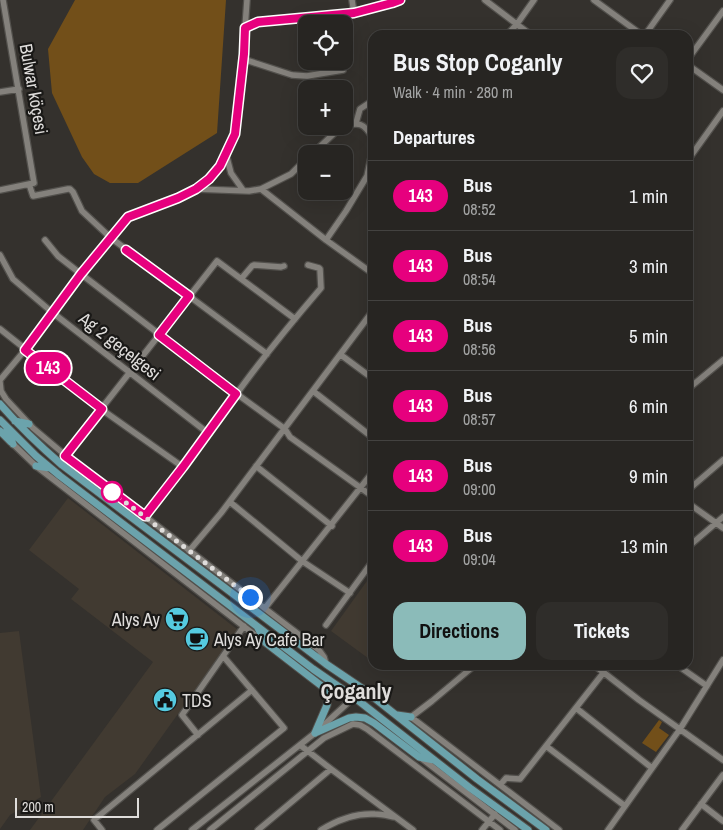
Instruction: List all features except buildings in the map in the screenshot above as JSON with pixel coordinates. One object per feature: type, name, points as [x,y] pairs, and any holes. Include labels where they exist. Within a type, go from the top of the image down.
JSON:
[{"type":"main road","points":[[0,404],[42,448],[62,465],[326,664],[397,715],[477,779],[546,830]]},
{"type":"main road","points":[[0,420],[3,429],[13,444]]},
{"type":"main road","points":[[14,420],[29,424]]},
{"type":"main road","points":[[3,429],[50,468],[313,669],[355,698],[470,788],[528,830]]},
{"type":"main road","points":[[36,466],[50,468]]},
{"type":"main road","points":[[257,626],[266,644],[324,687],[328,698],[326,710],[315,733]]},
{"type":"main road","points":[[297,667],[313,669]]},
{"type":"main road","points":[[397,715],[411,717]]},
{"type":"main road","points":[[315,733],[342,720],[356,717],[365,718],[419,756],[436,761]]},
{"type":"main road","points":[[384,720],[395,739]]},
{"type":"street","name":"Bulwar köçesi","points":[[3,0],[19,89],[32,184]]},
{"type":"street","points":[[247,0],[235,134],[220,166],[209,179],[196,189],[128,217],[81,274],[0,381],[6,400],[29,424],[65,456],[319,650],[326,664]]},
{"type":"street","points":[[352,0],[354,13]]},
{"type":"street","points":[[245,28],[258,22],[354,13],[400,0]]},
{"type":"street","points":[[485,0],[525,30]]},
{"type":"street","points":[[512,30],[534,0]]},
{"type":"street","points":[[594,0],[637,30]]},
{"type":"street","points":[[648,30],[670,0]]},
{"type":"street","points":[[693,52],[723,10]]},
{"type":"street","points":[[0,34],[8,33]]},
{"type":"street","points":[[243,59],[292,75],[307,76],[343,70]]},
{"type":"street","points":[[693,69],[723,90]]},
{"type":"street","points":[[0,92],[19,89]]},
{"type":"street","points":[[356,123],[360,109],[368,104]]},
{"type":"street","points":[[693,153],[723,111]]},
{"type":"street","points":[[353,124],[360,124],[368,130]]},
{"type":"street","points":[[322,145],[333,135]]},
{"type":"street","points":[[226,154],[231,173],[243,190]]},
{"type":"street","points":[[196,189],[261,189],[291,174],[298,167]]},
{"type":"street","points":[[326,240],[346,211],[368,171]]},
{"type":"street","points":[[0,190],[32,184],[33,196],[70,189],[82,211],[111,238],[266,354]]},
{"type":"street","points":[[261,189],[368,270]]},
{"type":"street","points":[[45,240],[58,256],[284,429],[290,437],[368,493]]},
{"type":"street","name":"Ag 2 geçelgesi","points":[[0,255],[13,279],[52,313],[208,433]]},
{"type":"street","points":[[65,456],[216,261],[295,319]]},
{"type":"street","points":[[241,279],[254,265],[284,266]]},
{"type":"street","points":[[145,516],[266,354],[321,288],[320,269],[308,265]]},
{"type":"street","points":[[190,551],[230,502],[368,320]]},
{"type":"street","points":[[0,329],[102,409],[183,467]]},
{"type":"street","points":[[341,355],[368,375]]},
{"type":"street","points":[[693,385],[723,360]]},
{"type":"street","points":[[313,391],[368,433]]},
{"type":"street","points":[[13,444],[36,466],[266,644]]},
{"type":"street","points":[[693,486],[723,460]]},
{"type":"street","points":[[256,466],[332,526]]},
{"type":"street","points":[[265,608],[368,479]]},
{"type":"street","points":[[230,502],[302,561],[350,593]]},
{"type":"street","points":[[693,507],[723,528]]},
{"type":"street","points":[[693,543],[723,517]]},
{"type":"street","points":[[326,625],[368,568]]},
{"type":"street","points":[[198,734],[182,716],[244,626]]},
{"type":"street","points":[[157,830],[284,728],[223,656]]},
{"type":"street","points":[[608,830],[680,729],[723,660]]},
{"type":"street","points":[[469,670],[411,717],[559,830]]},
{"type":"street","points":[[601,670],[639,700],[723,760]]},
{"type":"street","points":[[684,670],[707,686]]},
{"type":"street","points":[[500,785],[506,778],[520,779],[604,672]]},
{"type":"street","points":[[102,830],[94,820],[252,690]]},
{"type":"street","points":[[192,830],[315,733],[363,690]]},
{"type":"street","points":[[576,708],[652,768]]},
{"type":"street","points":[[210,830],[324,738],[353,724],[360,725],[500,830]]},
{"type":"street","points":[[300,745],[413,830]]},
{"type":"street","points":[[546,746],[625,806]]},
{"type":"street","points":[[419,756],[515,830]]},
{"type":"street","points":[[258,830],[332,769]]},
{"type":"street","points":[[682,830],[723,775]]},
{"type":"street","points":[[701,804],[723,821]]},
{"type":"street","points":[[321,830],[346,818],[364,814],[396,818]]},
{"type":"street","points":[[482,830],[494,814]]},
{"type":"shaded area","points":[[75,0],[226,0],[217,133],[138,183],[110,183],[94,174],[82,157],[52,93],[48,49]]},
{"type":"shaded area","points":[[68,498],[238,630],[135,774],[105,797],[83,830],[30,830],[153,662],[71,599],[79,589],[29,550]]},
{"type":"shaded area","points":[[368,580],[368,658],[331,631]]},
{"type":"shaded area","points":[[19,631],[41,797],[10,815],[0,829],[0,633]]},
{"type":"shaded area","points":[[659,720],[662,722],[659,728],[669,735],[656,752],[642,743]]},
{"type":"bus line","name":"143","points":[[126,250],[189,296],[159,335],[236,394],[145,516],[65,456],[102,409],[25,350],[81,274],[128,217],[196,189],[209,179],[220,166],[235,134],[245,28],[258,22],[354,13],[400,0]]},
{"type":"place","name":"Alys Ay","points":[[177,619]]},
{"type":"place","name":"Alys Ay Cafe Bar","points":[[197,639]]},
{"type":"place","name":"TDS","points":[[165,700]]},
{"type":"district","name":"Çoganly","points":[[356,691]]},
{"type":"route","points":[[112,492],[250,597]]}]
